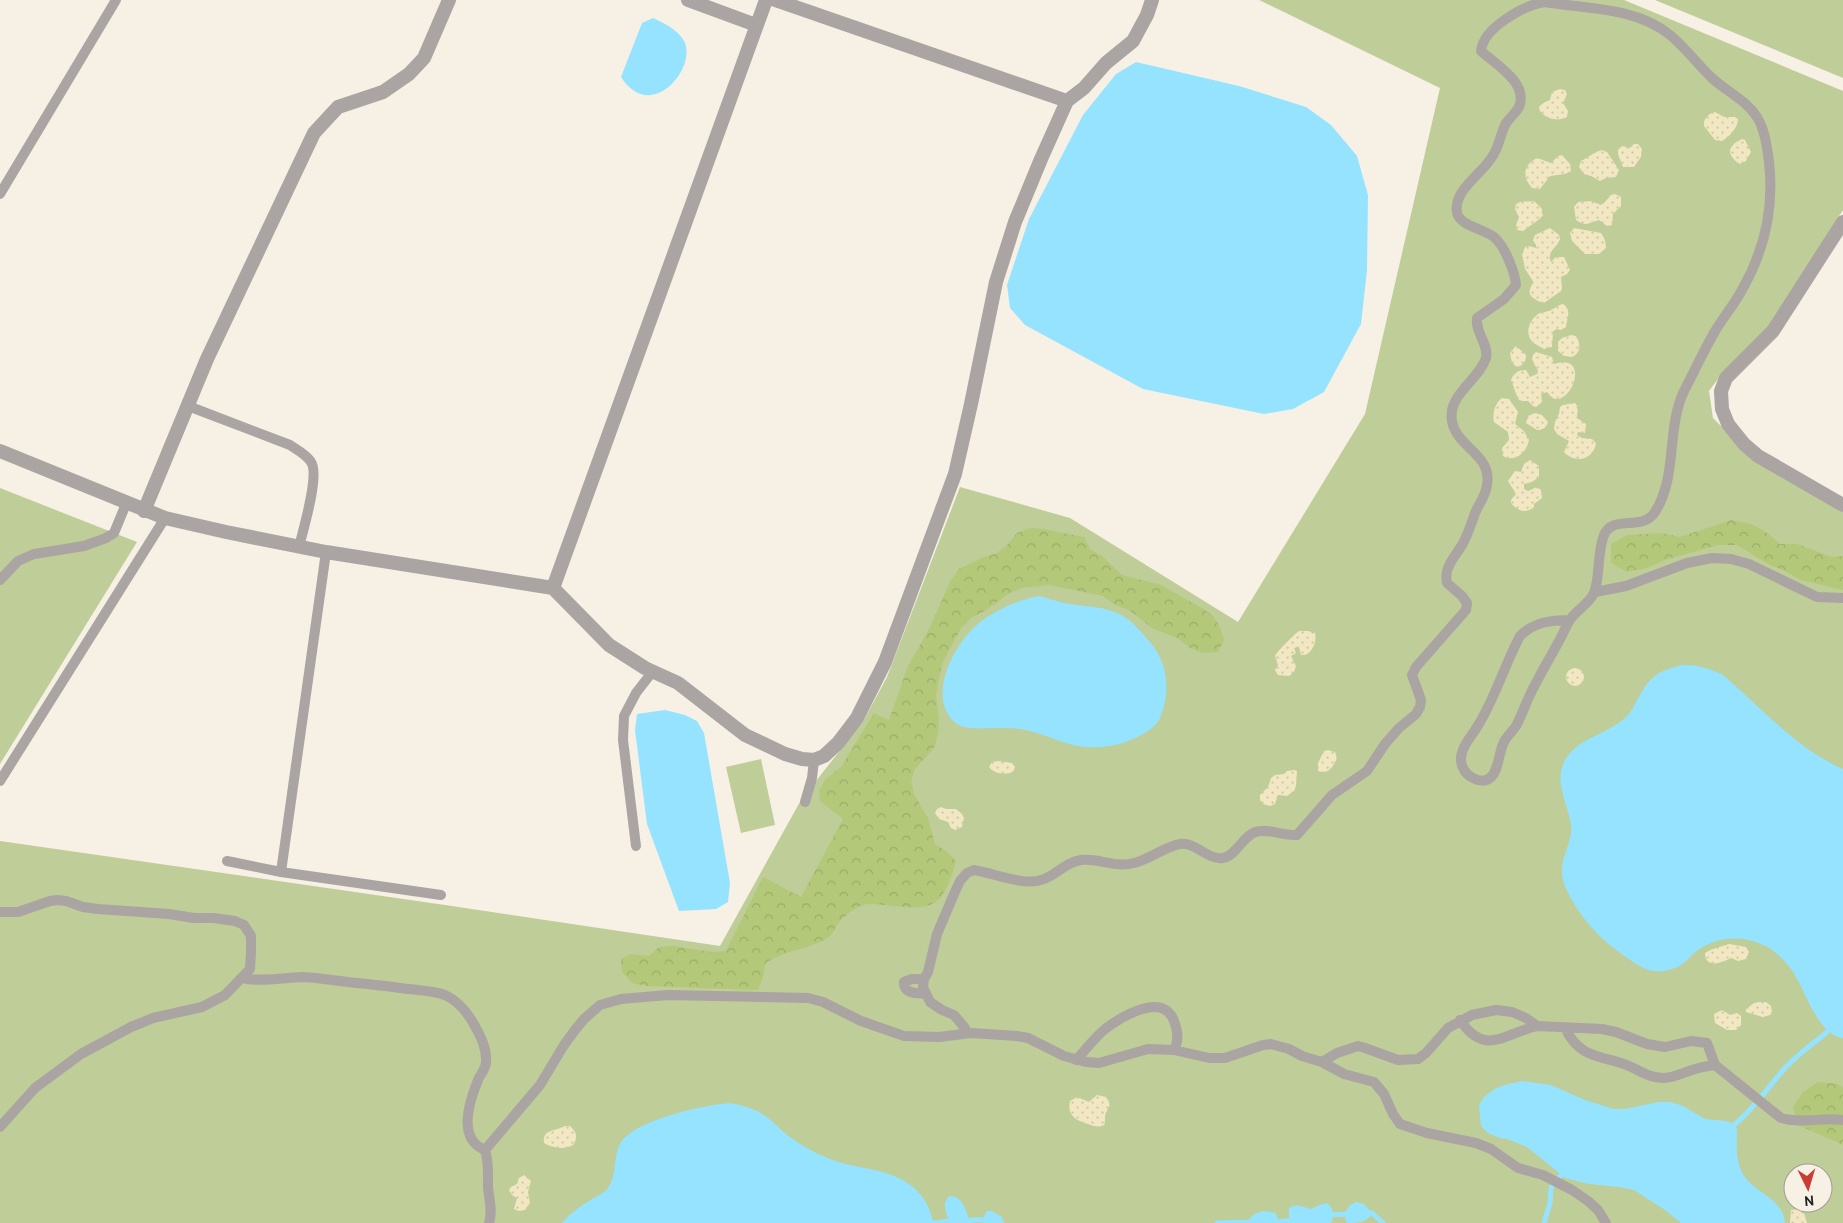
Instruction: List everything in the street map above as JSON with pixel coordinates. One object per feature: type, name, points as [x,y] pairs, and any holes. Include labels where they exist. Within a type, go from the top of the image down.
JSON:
[{"type":"street","points":[[144,511],[208,359],[314,133],[338,107],[383,92],[408,74],[424,58],[449,0]]},
{"type":"street","points":[[688,0],[756,24]]},
{"type":"street","points":[[553,588],[766,0]]},
{"type":"street","points":[[775,0],[1067,101]]},
{"type":"street","points":[[0,451],[126,504],[165,518],[326,552],[553,588],[609,645],[652,672],[678,683],[745,735],[785,754],[814,760],[824,756],[838,743],[857,718],[885,662],[955,474],[996,282],[1015,222],[1067,101],[1084,88],[1106,63],[1132,41],[1148,14],[1152,0]]},
{"type":"street","points":[[1843,222],[1773,331],[1726,378],[1721,392],[1722,409],[1728,424],[1744,444],[1758,456],[1843,505]]},
{"type":"lane","points":[[0,194],[116,0]]},
{"type":"lane","points":[[962,1034],[966,1028],[959,1019],[935,1006],[925,994],[923,987],[937,934],[960,881],[967,873],[974,870],[1029,882],[1039,881],[1052,876],[1070,862],[1079,860],[1090,859],[1122,865],[1140,861],[1179,844],[1189,844],[1215,857],[1223,858],[1230,855],[1253,833],[1271,831],[1297,835],[1332,795],[1367,771],[1385,744],[1399,728],[1416,714],[1420,707],[1421,700],[1412,675],[1416,667],[1466,610],[1467,603],[1447,583],[1447,569],[1469,531],[1488,485],[1488,475],[1482,460],[1458,434],[1451,418],[1459,395],[1480,369],[1486,356],[1487,350],[1477,330],[1476,318],[1504,298],[1516,285],[1515,276],[1501,245],[1494,237],[1463,222],[1457,212],[1457,204],[1463,190],[1493,157],[1503,131],[1515,113],[1521,98],[1515,82],[1481,52],[1481,46],[1505,18],[1519,10],[1545,2],[1619,12],[1642,20],[1667,33],[1712,78],[1746,104],[1756,116],[1765,135],[1771,182],[1771,202],[1767,227],[1757,259],[1743,289],[1712,336],[1682,395],[1675,416],[1670,463],[1659,504],[1653,516],[1647,521],[1616,525],[1609,528],[1604,535],[1600,550],[1595,592],[1570,620],[1516,725],[1505,740],[1496,769],[1489,778],[1483,781],[1476,780],[1468,775],[1463,767],[1461,759],[1464,747],[1486,712],[1520,636],[1527,629],[1543,622],[1570,620]]},
{"type":"lane","points":[[188,406],[290,445],[312,463],[313,487],[299,546]]},
{"type":"lane","points":[[0,580],[18,561],[34,554],[84,546],[106,538],[114,533],[126,504]]},
{"type":"lane","points":[[0,781],[165,518]]},
{"type":"lane","points":[[281,872],[326,552]]},
{"type":"lane","points":[[1595,592],[1626,586],[1687,564],[1712,558],[1731,559],[1749,564],[1818,596],[1843,598]]},
{"type":"lane","points":[[636,846],[623,740],[624,716],[636,693],[652,672]]},
{"type":"lane","points":[[806,802],[814,760]]},
{"type":"lane","points":[[227,861],[281,872],[441,896]]},
{"type":"lane","points":[[0,912],[18,912],[57,900],[98,909],[152,912],[235,921],[244,925],[251,936],[250,969],[226,995],[202,1008],[153,1018],[131,1027],[82,1054],[35,1088],[0,1127]]},
{"type":"lane","points":[[242,978],[265,980],[304,977],[358,983],[434,992],[445,995],[455,1002],[470,1018],[482,1038],[485,1049],[486,1066],[478,1081],[472,1099],[467,1128],[470,1138],[476,1146],[486,1150]]},
{"type":"lane","points":[[924,978],[904,982],[904,986],[906,990],[925,994]]},
{"type":"lane","points":[[486,1150],[540,1085],[564,1045],[584,1018],[600,1005],[610,1001],[668,995],[808,998],[823,1002],[861,1020],[904,1036],[923,1038],[962,1034],[1008,1035],[1028,1038],[1052,1051],[1076,1060],[1099,1063],[1148,1049],[1174,1050],[1209,1058],[1225,1058],[1271,1044],[1289,1049],[1302,1056],[1322,1062],[1344,1074],[1374,1082],[1384,1094],[1400,1124],[1427,1133],[1476,1143],[1491,1149],[1518,1168],[1543,1175],[1572,1190],[1593,1205],[1606,1223]]},
{"type":"lane","points":[[1076,1060],[1104,1030],[1120,1019],[1143,1009],[1154,1007],[1163,1008],[1171,1014],[1175,1024],[1178,1043],[1174,1050]]},
{"type":"lane","points":[[1322,1062],[1337,1053],[1358,1046],[1398,1060],[1418,1059],[1426,1053],[1448,1028],[1460,1020],[1472,1015],[1496,1010],[1512,1012],[1526,1018],[1537,1026]]},
{"type":"lane","points":[[1460,1020],[1474,1037],[1489,1041],[1537,1026],[1602,1029],[1616,1032],[1647,1044],[1665,1047],[1691,1041],[1706,1043],[1715,1066],[1775,1114],[1792,1121],[1829,1118],[1843,1120]]},
{"type":"lane","points":[[1564,1028],[1570,1039],[1589,1054],[1623,1064],[1655,1078],[1675,1076],[1691,1070],[1715,1066]]},
{"type":"lane","points":[[486,1150],[488,1159],[488,1190],[492,1212],[489,1223]]},
{"type":"green space","points":[[1259,0],[1624,0],[1843,91],[1843,210],[1764,334],[1721,375],[1709,391],[1713,418],[1739,444],[1764,465],[1843,512],[1843,1223],[0,1223],[0,841],[720,946],[801,800],[864,720],[887,677],[960,487],[1070,518],[1238,622],[1365,414],[1440,88]]},
{"type":"green space","points":[[1655,0],[1843,0],[1843,78]]},
{"type":"green space","points":[[0,488],[137,542],[0,764]]},
{"type":"green space","points":[[1731,520],[1758,527],[1780,544],[1797,544],[1832,557],[1843,556],[1843,590],[1801,580],[1768,564],[1737,545],[1718,545],[1665,560],[1647,568],[1627,572],[1611,563],[1611,544],[1627,535],[1662,533],[1680,537]]},
{"type":"green space","points":[[1030,528],[1084,537],[1090,549],[1102,556],[1122,575],[1161,585],[1202,608],[1213,616],[1220,627],[1224,640],[1218,652],[1203,653],[1190,648],[1179,639],[1152,628],[1129,610],[1115,605],[1103,596],[1049,585],[1021,588],[1008,594],[985,611],[972,617],[961,628],[942,664],[936,694],[939,721],[938,734],[934,748],[915,769],[911,781],[914,794],[928,818],[935,844],[956,861],[946,890],[940,898],[933,904],[924,906],[871,904],[858,907],[841,920],[829,937],[814,945],[781,955],[765,964],[758,990],[646,986],[632,983],[622,972],[621,959],[631,954],[649,956],[659,947],[673,946],[712,952],[726,951],[763,877],[801,897],[843,819],[820,801],[819,790],[826,779],[841,767],[874,713],[889,720],[908,666],[928,631],[951,580],[959,569],[997,553],[1017,533]]},
{"type":"green space","points":[[761,759],[775,825],[741,833],[726,767]]},
{"type":"green space","points":[[1818,1082],[1838,1084],[1843,1088],[1843,1145],[1798,1125],[1793,1107],[1803,1092]]},
{"type":"sand","points":[[1560,89],[1565,90],[1567,94],[1563,103],[1568,111],[1567,117],[1560,119],[1549,118],[1540,111],[1539,107],[1550,100],[1552,92]]},
{"type":"sand","points":[[1715,112],[1724,117],[1735,117],[1738,119],[1733,132],[1722,141],[1715,140],[1704,126],[1704,121],[1707,117]]},
{"type":"sand","points":[[1742,139],[1745,140],[1751,152],[1746,161],[1740,164],[1735,161],[1730,151],[1733,145]]},
{"type":"sand","points":[[1634,144],[1638,144],[1642,149],[1641,157],[1634,167],[1623,167],[1618,150],[1622,146],[1630,148]]},
{"type":"sand","points":[[1602,150],[1607,152],[1619,170],[1616,177],[1600,181],[1584,174],[1579,167],[1581,161]]},
{"type":"sand","points":[[1562,155],[1570,164],[1571,171],[1565,174],[1550,176],[1540,189],[1532,188],[1525,176],[1529,164],[1537,158],[1551,163],[1558,156]]},
{"type":"sand","points":[[1615,194],[1621,197],[1621,206],[1613,214],[1612,225],[1607,226],[1599,220],[1585,224],[1576,220],[1574,207],[1578,202],[1591,201],[1601,205],[1611,195]]},
{"type":"sand","points":[[1534,201],[1542,209],[1543,215],[1523,231],[1517,230],[1516,225],[1519,217],[1515,209],[1516,204]]},
{"type":"sand","points":[[1550,228],[1559,235],[1560,239],[1550,255],[1551,262],[1556,257],[1564,257],[1570,270],[1561,277],[1561,291],[1544,303],[1534,298],[1529,292],[1533,281],[1525,269],[1522,254],[1525,247],[1536,248],[1533,240],[1535,235]]},
{"type":"sand","points":[[1574,228],[1601,233],[1605,240],[1606,248],[1599,254],[1585,254],[1572,241],[1570,233]]},
{"type":"sand","points":[[1563,304],[1568,312],[1566,327],[1561,330],[1556,329],[1553,332],[1552,347],[1544,349],[1535,344],[1529,337],[1528,329],[1530,323],[1538,314]]},
{"type":"sand","points":[[1571,335],[1576,336],[1578,339],[1579,351],[1572,357],[1564,356],[1558,351],[1558,342],[1562,338]]},
{"type":"sand","points":[[1516,346],[1526,355],[1524,362],[1517,367],[1512,363],[1510,353]]},
{"type":"sand","points":[[1536,352],[1552,357],[1554,364],[1565,362],[1572,365],[1575,371],[1575,378],[1573,385],[1563,397],[1555,399],[1547,392],[1541,394],[1542,402],[1536,407],[1528,401],[1518,399],[1511,380],[1519,371],[1526,370],[1530,377],[1537,374],[1538,371],[1532,359]]},
{"type":"sand","points":[[1502,398],[1509,399],[1518,412],[1515,424],[1524,431],[1529,440],[1526,449],[1520,455],[1512,458],[1503,456],[1502,448],[1509,440],[1508,432],[1494,422],[1493,419],[1496,406]]},
{"type":"sand","points":[[1575,403],[1578,407],[1577,418],[1586,424],[1585,433],[1578,432],[1577,435],[1582,438],[1592,439],[1596,443],[1592,453],[1578,459],[1568,456],[1564,452],[1569,441],[1557,434],[1554,429],[1560,407]]},
{"type":"sand","points":[[1535,413],[1542,415],[1548,422],[1543,429],[1537,430],[1526,423],[1528,416]]},
{"type":"sand","points":[[1530,460],[1539,466],[1539,477],[1532,482],[1524,484],[1524,489],[1528,491],[1537,487],[1541,490],[1542,498],[1531,509],[1522,511],[1511,503],[1516,494],[1508,481],[1515,471],[1521,472],[1524,464]]},
{"type":"sand","points":[[1299,631],[1315,633],[1314,646],[1305,655],[1301,655],[1299,647],[1294,648],[1296,653],[1291,656],[1296,666],[1294,672],[1289,676],[1278,675],[1275,670],[1278,665],[1275,656]]},
{"type":"sand","points":[[1575,668],[1581,671],[1584,677],[1581,683],[1575,686],[1569,683],[1566,677],[1569,671]]},
{"type":"sand","points":[[1324,751],[1335,752],[1337,758],[1332,767],[1327,771],[1318,771],[1318,763]]},
{"type":"sand","points":[[992,762],[1012,763],[1015,767],[1013,772],[1000,773],[989,767]]},
{"type":"sand","points":[[1294,770],[1297,771],[1294,791],[1287,796],[1278,795],[1275,804],[1270,806],[1263,804],[1260,800],[1260,795],[1268,787],[1271,778],[1275,775]]},
{"type":"sand","points":[[941,807],[956,809],[962,814],[964,818],[962,827],[955,830],[951,828],[948,822],[939,819],[935,813]]},
{"type":"sand","points":[[1729,944],[1746,947],[1749,952],[1746,959],[1738,961],[1731,958],[1715,963],[1708,961],[1705,953]]},
{"type":"sand","points":[[1766,1002],[1771,1006],[1772,1012],[1770,1015],[1763,1017],[1746,1012],[1746,1009],[1754,1003]]},
{"type":"sand","points":[[1722,1010],[1730,1015],[1737,1013],[1741,1016],[1741,1025],[1736,1030],[1727,1030],[1715,1023],[1714,1014]]},
{"type":"sand","points":[[1097,1095],[1106,1097],[1109,1103],[1104,1125],[1094,1126],[1079,1121],[1073,1116],[1069,1106],[1070,1101],[1077,1097],[1089,1102]]},
{"type":"sand","points":[[570,1126],[575,1133],[576,1140],[573,1145],[566,1148],[558,1148],[544,1143],[547,1133]]},
{"type":"sand","points":[[524,1175],[531,1181],[528,1192],[530,1203],[525,1210],[519,1211],[514,1209],[517,1198],[509,1190]]},
{"type":"sand","points":[[1791,1213],[1804,1213],[1807,1223],[1790,1223]]},
{"type":"water","points":[[653,18],[678,33],[684,41],[687,52],[678,76],[669,86],[658,93],[646,95],[633,90],[621,77],[642,23]]},
{"type":"water","points":[[1136,62],[1239,86],[1306,107],[1331,125],[1357,156],[1368,195],[1367,270],[1361,324],[1324,392],[1293,409],[1264,414],[1143,389],[1025,325],[1010,308],[1007,285],[1029,219],[1083,115],[1116,74]]},
{"type":"water","points":[[1039,596],[1064,603],[1116,612],[1138,628],[1156,651],[1165,673],[1166,697],[1162,713],[1155,725],[1137,737],[1116,745],[1087,747],[1068,744],[1026,730],[968,728],[953,721],[946,710],[943,697],[943,683],[953,656],[961,643],[978,624],[998,610]]},
{"type":"water","points":[[1682,665],[1703,667],[1723,675],[1794,739],[1809,750],[1843,769],[1843,1038],[1834,1035],[1826,1029],[1812,1010],[1791,969],[1781,957],[1769,948],[1743,939],[1724,939],[1706,945],[1676,968],[1665,971],[1648,970],[1628,958],[1601,937],[1579,911],[1566,889],[1562,877],[1562,868],[1571,824],[1560,777],[1564,762],[1576,747],[1625,718],[1647,684],[1656,675]]},
{"type":"water","points":[[665,710],[685,715],[697,721],[704,733],[730,883],[728,902],[716,909],[679,911],[647,824],[635,730],[637,714]]},
{"type":"water","points":[[1523,1081],[1551,1085],[1585,1100],[1614,1109],[1625,1109],[1658,1102],[1671,1102],[1683,1106],[1705,1119],[1735,1124],[1740,1169],[1748,1181],[1779,1207],[1785,1223],[1681,1223],[1634,1190],[1589,1184],[1565,1178],[1527,1147],[1488,1133],[1481,1126],[1479,1105],[1484,1097],[1496,1088]]},
{"type":"water","points":[[730,1103],[749,1107],[763,1114],[786,1134],[824,1157],[840,1163],[883,1172],[904,1181],[913,1187],[924,1199],[931,1212],[933,1223],[562,1223],[568,1216],[608,1188],[613,1177],[618,1149],[627,1135],[670,1115]]},
{"type":"water","points":[[949,1196],[958,1199],[964,1205],[971,1223],[949,1223],[945,1203]]},
{"type":"water","points":[[1356,1202],[1364,1204],[1372,1213],[1365,1221],[1347,1223],[1345,1213]]},
{"type":"water","points":[[1327,1203],[1333,1212],[1331,1223],[1289,1223],[1289,1208],[1298,1206],[1311,1209]]},
{"type":"water","points":[[987,1211],[992,1211],[1002,1217],[1004,1223],[985,1223],[984,1216]]},
{"type":"water","points":[[1264,1211],[1276,1213],[1279,1223],[1248,1223],[1254,1214]]},
{"type":"waterway","points":[[1735,1124],[1790,1063],[1827,1032]]},
{"type":"waterway","points":[[1544,1223],[1550,1203],[1551,1188],[1561,1175]]},
{"type":"waterway","points":[[1367,1213],[1372,1213],[1383,1223]]},
{"type":"waterway","points":[[1327,1215],[1351,1214]]},
{"type":"waterway","points":[[964,1223],[971,1220],[993,1223]]},
{"type":"waterway","points":[[1275,1222],[1294,1220]]},
{"type":"waterway","points":[[934,1223],[949,1221],[952,1223]]},
{"type":"waterway","points":[[1217,1223],[1254,1222]]}]
